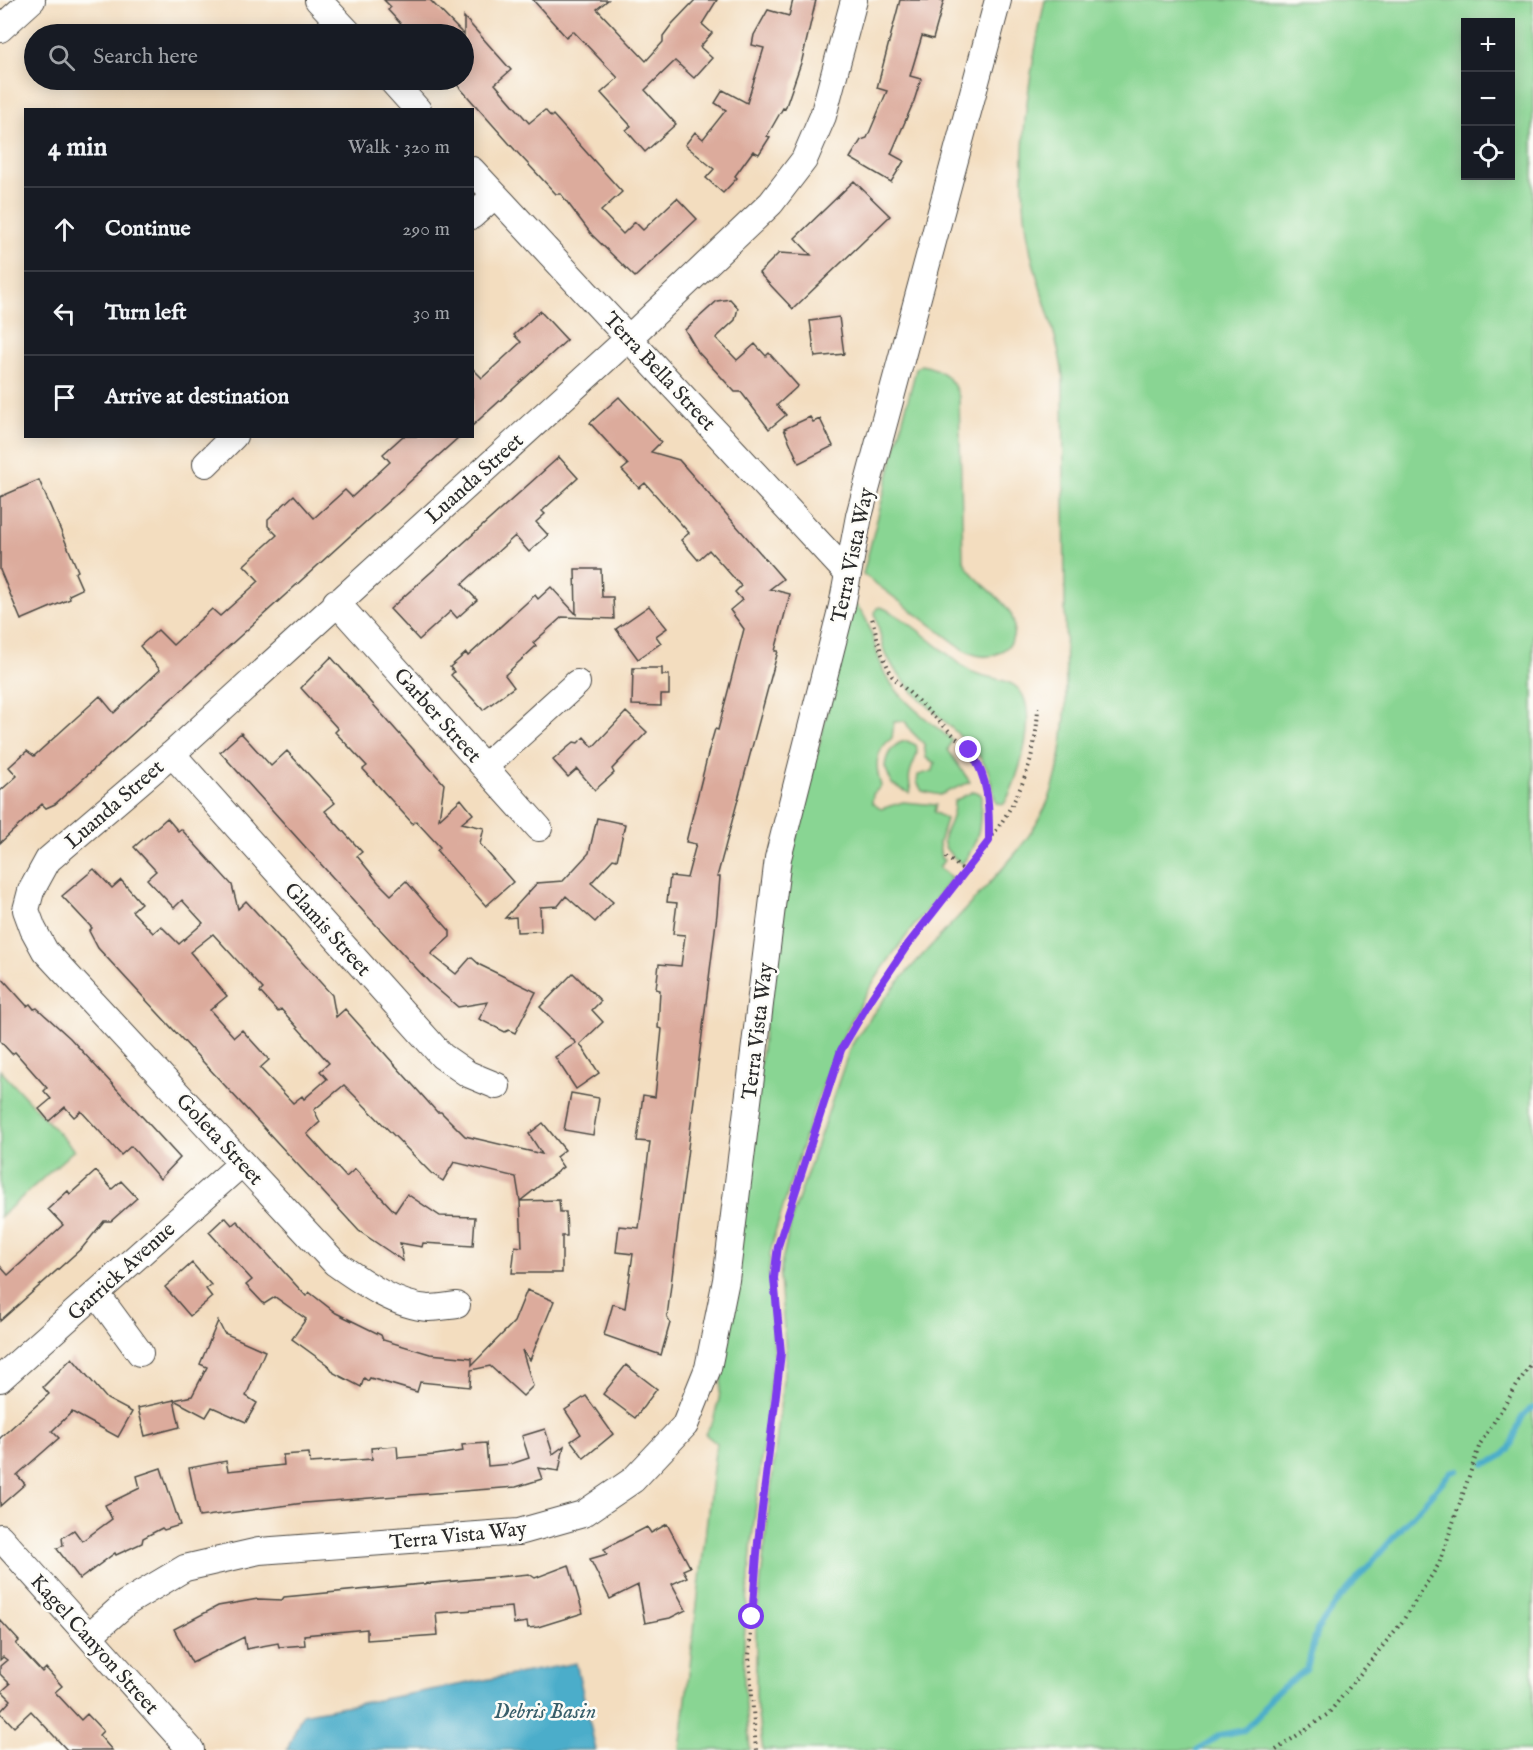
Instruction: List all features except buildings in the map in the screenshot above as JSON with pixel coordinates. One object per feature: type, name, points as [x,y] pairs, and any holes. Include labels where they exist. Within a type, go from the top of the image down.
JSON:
[{"type":"street","points":[[0,29],[32,0]]},
{"type":"street","points":[[318,0],[341,24]]},
{"type":"street","name":"Luanda Street","points":[[26,910],[32,891],[48,861],[172,754],[336,602],[630,338],[771,203],[804,160],[823,116],[854,0]]},
{"type":"street","name":"Terra Vista Way","points":[[89,1636],[126,1603],[185,1568],[260,1551],[519,1532],[583,1514],[633,1480],[685,1425],[708,1368],[726,1280],[778,858],[842,606],[859,516],[998,0]]},
{"type":"street","points":[[400,90],[416,108]]},
{"type":"street","name":"Terra Bella Street","points":[[474,172],[847,573]]},
{"type":"street","points":[[474,214],[495,195]]},
{"type":"street","points":[[206,464],[232,438]]},
{"type":"street","name":"Garber Street","points":[[336,602],[539,828]]},
{"type":"street","points":[[484,767],[577,683]]},
{"type":"street","name":"Glamis Street","points":[[172,754],[442,1056],[468,1074],[497,1086]]},
{"type":"street","name":"Goleta Street","points":[[26,910],[45,951],[334,1263],[367,1285],[416,1305],[428,1308],[457,1305]]},
{"type":"street","name":"Garrick Avenue","points":[[0,1379],[242,1162]]},
{"type":"street","points":[[96,1293],[140,1353]]},
{"type":"street","name":"Kagel Canyon Street","points":[[0,1537],[191,1750]]},
{"type":"path","points":[[872,618],[881,652],[892,676],[969,750],[978,762],[987,787],[989,841]]},
{"type":"path","points":[[756,1750],[749,1656],[758,1542],[781,1353],[774,1278],[778,1246],[841,1050],[900,956],[966,872],[1015,803],[1023,786],[1036,739],[1038,707]]},
{"type":"path","points":[[946,857],[966,872]]},
{"type":"path","points":[[1276,1750],[1328,1714],[1402,1622],[1439,1564],[1480,1444],[1533,1360]]},
{"type":"green space","points":[[1045,0],[1533,0],[1533,1750],[763,1750],[756,1702],[756,1625],[786,1354],[780,1279],[792,1218],[850,1048],[879,1005],[913,965],[1002,870],[1026,840],[1050,796],[1060,758],[1066,705],[1063,377],[1057,345],[1031,253],[1026,221],[1023,158],[1033,63]]},
{"type":"green space","points":[[921,365],[940,371],[950,379],[959,397],[963,559],[969,570],[998,598],[1012,617],[1014,629],[1011,643],[1001,652],[990,656],[978,656],[966,651],[863,574],[916,369]]},
{"type":"green space","points":[[854,604],[866,619],[880,662],[890,682],[911,706],[952,740],[948,750],[970,782],[940,795],[922,791],[917,782],[918,775],[933,771],[935,763],[926,758],[924,744],[905,721],[894,722],[892,738],[879,754],[877,766],[881,786],[873,794],[872,803],[881,809],[903,802],[936,805],[934,812],[946,819],[939,843],[941,858],[944,860],[939,868],[952,878],[886,964],[852,1019],[828,1071],[809,1124],[770,1254],[769,1275],[774,1351],[752,1539],[744,1640],[744,1684],[750,1750],[680,1750],[716,1443],[705,1434],[713,1421],[719,1399],[780,901]]},
{"type":"green space","points":[[881,607],[912,626],[964,667],[978,674],[1010,683],[1023,696],[1027,710],[1025,744],[1016,778],[1004,804],[996,803],[988,770],[976,751],[912,691],[895,670],[884,651],[875,613],[877,608]]},
{"type":"green space","points":[[907,741],[916,745],[917,751],[911,770],[909,793],[892,784],[885,767],[892,750],[898,744]]},
{"type":"green space","points":[[974,791],[981,795],[980,823],[973,848],[962,864],[945,848],[943,841],[953,812],[954,801]]},
{"type":"green space","points":[[0,1070],[74,1150],[0,1217]]},
{"type":"water","name":"Debris Basin","points":[[576,1663],[596,1750],[287,1750],[302,1714]]},
{"type":"waterway","points":[[1485,1464],[1507,1452],[1520,1420],[1533,1408]]},
{"type":"waterway","points":[[1197,1750],[1220,1735],[1244,1730],[1259,1715],[1271,1696],[1307,1669],[1317,1630],[1337,1602],[1450,1473],[1458,1470]]},
{"type":"route","points":[[752,1617],[767,1459],[781,1353],[774,1278],[778,1246],[841,1050],[855,1024],[906,947],[989,841],[987,787],[978,762],[969,750]]}]
